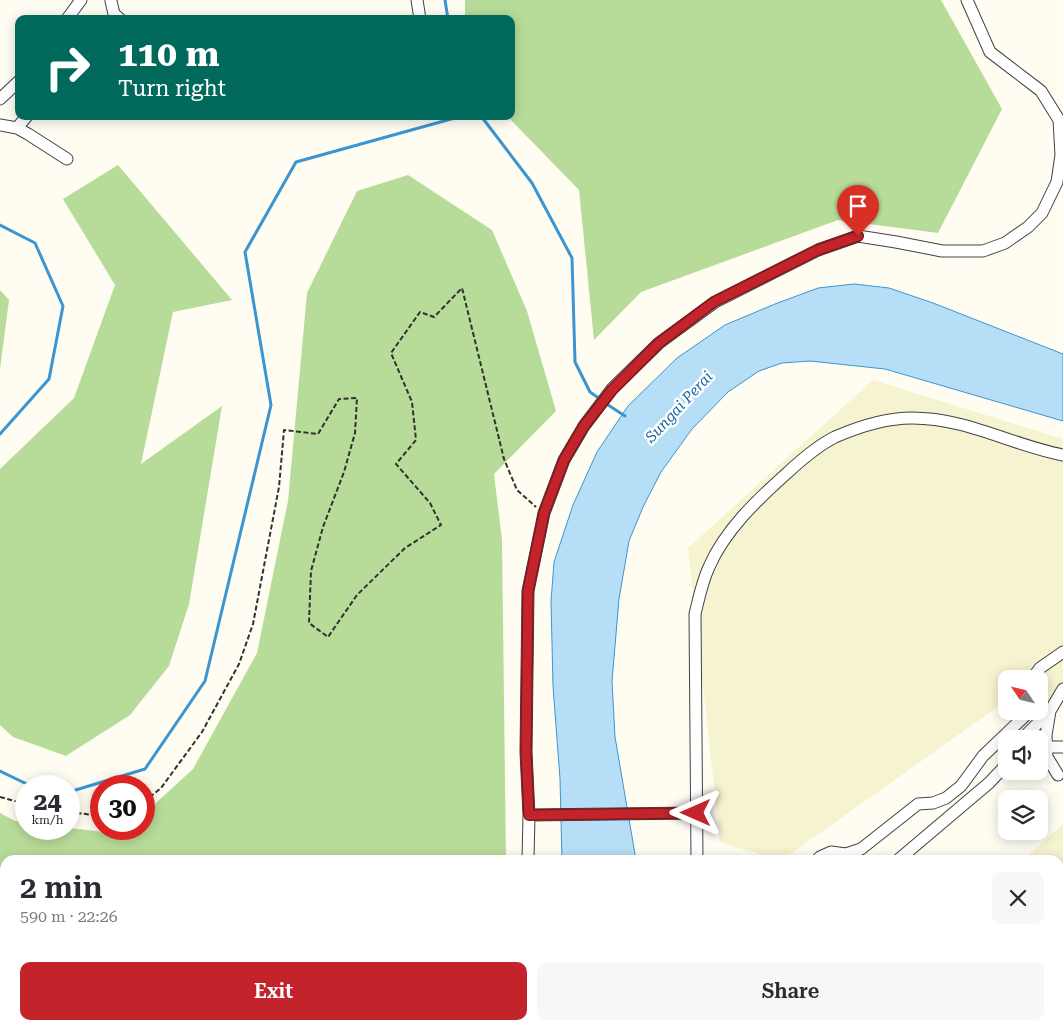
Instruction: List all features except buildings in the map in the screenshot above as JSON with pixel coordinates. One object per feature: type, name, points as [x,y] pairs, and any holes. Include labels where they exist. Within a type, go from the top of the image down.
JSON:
[{"type":"street","points":[[70,15],[81,0]]},
{"type":"street","points":[[112,0],[115,15]]},
{"type":"street","points":[[417,0],[419,15]]},
{"type":"street","points":[[528,855],[529,815],[526,752],[528,591],[544,513],[564,460],[584,426],[612,390],[659,343],[714,302],[818,250],[858,236],[942,252],[983,250],[1005,243],[1028,227],[1042,213],[1057,182],[1061,155],[1059,120],[1041,91],[990,52],[967,0]]},
{"type":"street","points":[[0,99],[15,85]]},
{"type":"street","points":[[17,128],[24,120]]},
{"type":"street","points":[[0,125],[17,128],[67,158]]},
{"type":"street","points":[[696,855],[696,614],[710,565],[726,537],[745,512],[808,454],[834,438],[880,421],[912,418],[956,422],[1042,451],[1063,455]]},
{"type":"street","points":[[1039,670],[1063,652]]},
{"type":"street","points":[[1031,730],[1050,711],[1063,689]]},
{"type":"street","points":[[1048,730],[1050,711]]},
{"type":"street","points":[[824,855],[831,852],[846,854],[861,849],[918,804],[933,803],[946,798],[961,786],[983,756],[1021,720]]},
{"type":"street","points":[[1048,747],[1063,747]]},
{"type":"street","points":[[1048,759],[1058,775]]},
{"type":"street","points":[[906,855],[989,783],[998,773]]},
{"type":"street","points":[[529,815],[696,813]]},
{"type":"path","points":[[155,793],[161,788],[202,732],[239,664],[253,624],[279,487],[284,430],[318,434],[339,399],[357,398],[355,433],[344,472],[322,527],[310,571],[308,623],[328,637],[357,595],[405,548],[441,525],[430,503],[396,464],[416,440],[412,402],[391,353],[420,312],[434,317],[462,288],[504,459],[517,490],[544,513]]},
{"type":"path","points":[[0,797],[15,801]]},
{"type":"shaded area","points":[[873,380],[1063,439],[1063,702],[1048,700],[1048,670],[998,670],[998,707],[789,855],[763,855],[720,842],[688,548]]},
{"type":"shaded area","points":[[1063,824],[1063,855],[1029,855],[1045,840],[1048,840],[1048,838]]},
{"type":"green space","points":[[465,0],[941,0],[1002,109],[938,233],[838,220],[641,292],[594,340],[579,190],[511,120],[515,120],[515,15],[465,15]]},
{"type":"green space","points":[[118,165],[232,300],[173,312],[141,464],[222,406],[189,604],[169,666],[130,715],[66,756],[13,737],[0,725],[0,469],[74,398],[115,285],[63,199]]},
{"type":"green space","points":[[408,175],[492,230],[527,311],[556,411],[494,474],[502,540],[506,855],[0,855],[0,813],[15,821],[15,840],[80,840],[80,829],[90,830],[90,840],[155,840],[155,804],[193,769],[257,653],[288,501],[307,293],[357,191]]},
{"type":"green space","points":[[0,290],[9,300],[0,369]]},
{"type":"water","name":"Sungai Perai","points":[[854,284],[889,288],[933,303],[1063,354],[1063,421],[885,369],[810,361],[782,363],[759,371],[728,392],[692,429],[661,472],[643,507],[629,541],[619,599],[612,681],[615,737],[635,855],[562,855],[560,779],[553,686],[551,601],[554,562],[573,505],[597,452],[628,406],[677,358],[725,325],[818,288]]},
{"type":"waterway","points":[[445,0],[447,15]]},
{"type":"waterway","points":[[80,789],[145,769],[205,681],[271,405],[245,252],[296,162],[448,120]]},
{"type":"waterway","points":[[484,120],[532,183],[572,258],[575,362],[590,392],[600,399]]},
{"type":"waterway","points":[[0,225],[35,243],[63,306],[49,379],[0,434]]},
{"type":"waterway","points":[[605,403],[625,416]]},
{"type":"waterway","points":[[0,771],[15,778]]},
{"type":"route","points":[[696,813],[529,815],[526,752],[528,591],[544,513],[564,460],[584,426],[612,390],[659,343],[714,302],[818,250],[858,236]]}]
